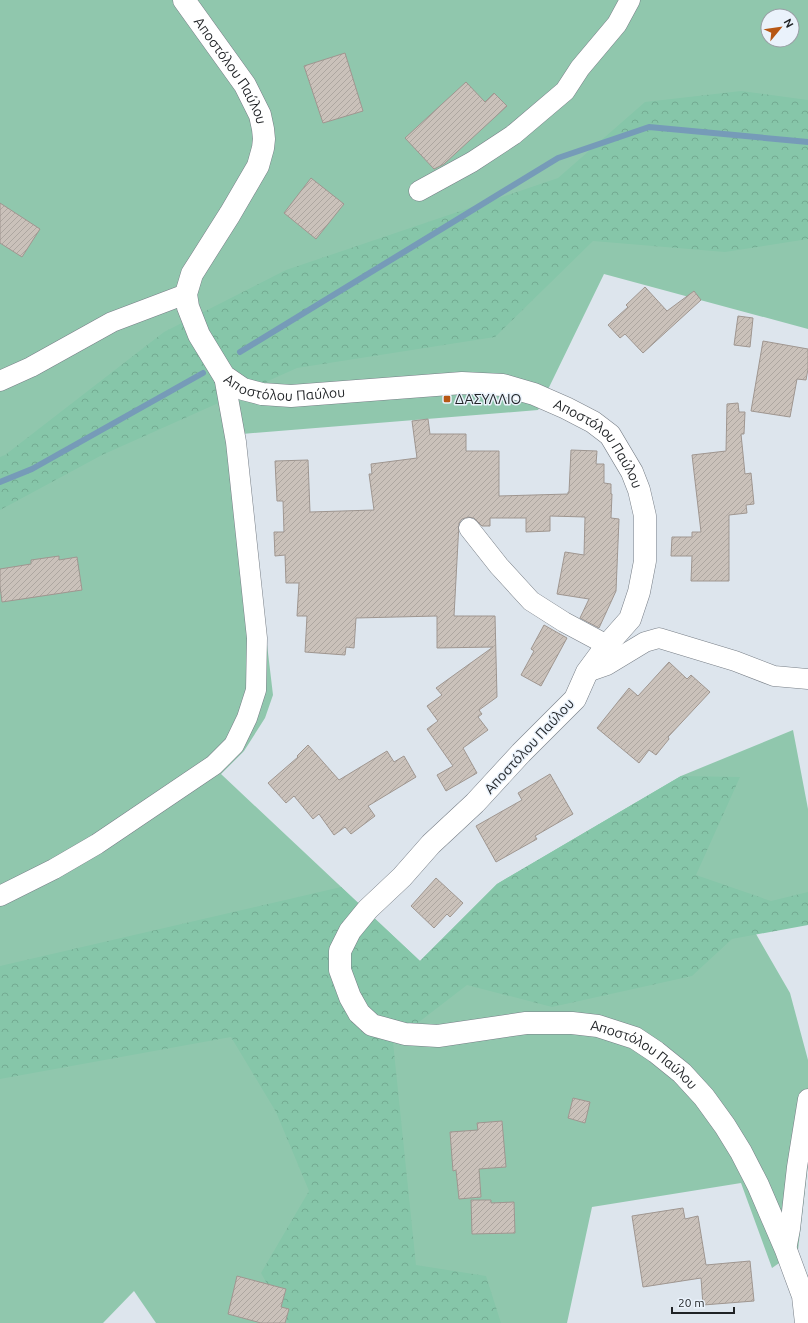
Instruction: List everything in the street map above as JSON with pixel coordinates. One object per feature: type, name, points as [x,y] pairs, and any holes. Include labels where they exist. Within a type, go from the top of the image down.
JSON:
[{"type":"street","name":"Αποστόλου Παύλου","points":[[184,0],[235,70],[254,100],[260,115],[264,139],[261,156],[254,173],[192,274],[186,294],[188,307],[199,335],[224,376],[243,389],[262,394],[291,396],[462,383],[503,386],[534,394],[593,422],[610,435],[632,472],[639,490],[645,524],[645,561],[639,592],[630,619],[607,645],[587,672],[575,698],[475,803],[431,844],[402,877],[368,909],[355,926],[340,951],[340,970],[344,984],[359,1013],[372,1025],[405,1034],[438,1036],[526,1022],[572,1023],[598,1026],[635,1038],[656,1052],[682,1073],[704,1097],[725,1126],[741,1152],[758,1185],[786,1250],[803,1296],[806,1323]]},
{"type":"street","points":[[419,191],[472,162],[514,135],[564,91],[580,68],[617,24],[630,0]]},
{"type":"street","points":[[0,380],[31,367],[112,322],[186,294]]},
{"type":"street","points":[[0,896],[54,869],[97,844],[214,765],[234,745],[247,718],[256,690],[257,638],[236,442],[224,376]]},
{"type":"street","points":[[469,528],[499,566],[531,601],[564,622],[607,645]]},
{"type":"street","points":[[587,672],[607,665],[645,642],[659,638],[735,661],[774,676],[808,679]]},
{"type":"street","points":[[786,1250],[808,1099]]},
{"type":"green space","points":[[0,0],[808,0],[808,329],[604,274],[538,410],[242,434],[273,695],[265,718],[244,751],[221,774],[420,961],[497,884],[681,776],[793,730],[808,809],[808,909],[756,934],[790,993],[808,1060],[808,1164],[798,1250],[772,1268],[741,1183],[592,1207],[567,1323],[156,1323],[134,1291],[103,1323],[0,1323]]},
{"type":"green space","points":[[741,91],[808,100],[808,239],[725,252],[593,241],[495,337],[297,368],[102,455],[0,510],[0,457],[5,455],[164,332],[286,270],[558,178],[645,102]]},
{"type":"green space","points":[[681,776],[740,777],[696,875],[771,901],[808,892],[808,925],[732,939],[692,976],[552,1007],[467,985],[393,1042],[416,1265],[486,1276],[501,1323],[289,1323],[261,1273],[309,1191],[276,1112],[231,1037],[0,1079],[0,966],[341,887],[420,961],[497,884]]},
{"type":"building","points":[[345,53],[363,111],[323,123],[304,66]]},
{"type":"building","points":[[466,82],[485,102],[494,93],[507,106],[444,164],[434,169],[405,138]]},
{"type":"building","points":[[311,178],[344,204],[316,239],[284,213]]},
{"type":"building","points":[[0,203],[40,229],[22,257],[0,243]]},
{"type":"building","points":[[645,287],[667,311],[694,291],[701,300],[643,353],[625,334],[620,338],[608,325],[628,307],[626,305]]},
{"type":"building","points":[[738,316],[753,318],[750,347],[734,345]]},
{"type":"building","points":[[763,341],[808,349],[808,369],[806,380],[797,379],[790,417],[751,411]]},
{"type":"building","points":[[738,403],[739,412],[745,412],[744,434],[741,434],[745,474],[751,473],[754,504],[746,505],[747,513],[729,515],[729,581],[691,581],[692,556],[671,556],[672,537],[692,537],[692,532],[701,532],[692,455],[726,451],[727,404]]},
{"type":"building","points":[[428,419],[430,434],[466,434],[466,451],[499,451],[499,496],[568,494],[571,450],[597,451],[596,464],[604,464],[604,483],[611,484],[611,518],[619,519],[616,591],[599,628],[580,618],[589,599],[557,594],[565,552],[584,555],[585,517],[550,516],[550,531],[526,532],[526,518],[490,518],[490,526],[482,526],[474,518],[468,517],[462,519],[459,523],[454,616],[495,616],[497,697],[479,710],[482,714],[478,717],[488,730],[463,748],[477,773],[446,791],[437,775],[453,766],[427,729],[438,721],[427,706],[442,695],[436,688],[493,647],[437,648],[437,616],[356,618],[354,648],[346,647],[345,655],[305,652],[307,616],[297,616],[299,583],[286,583],[285,555],[275,556],[274,532],[284,532],[283,501],[277,501],[275,461],[308,460],[310,512],[374,510],[369,474],[372,474],[371,464],[417,458],[412,421]]},
{"type":"building","points":[[59,556],[59,560],[77,557],[82,590],[2,602],[0,569],[31,564],[31,560]]},
{"type":"building","points":[[544,625],[567,638],[541,686],[521,675],[534,651],[531,649]]},
{"type":"building","points":[[669,662],[687,679],[691,675],[710,692],[668,737],[669,739],[656,755],[649,750],[639,763],[597,728],[629,688],[638,696]]},
{"type":"building","points":[[308,745],[339,780],[387,751],[394,762],[404,756],[416,777],[368,806],[375,816],[351,834],[345,827],[334,835],[319,814],[313,819],[294,796],[286,803],[268,783],[298,757],[297,756]]},
{"type":"building","points":[[550,774],[573,814],[535,836],[537,839],[496,862],[476,826],[522,800],[518,793]]},
{"type":"building","points":[[436,878],[463,903],[450,917],[447,914],[434,928],[411,906]]},
{"type":"building","points":[[573,1098],[590,1102],[585,1123],[568,1118]]},
{"type":"building","points":[[502,1121],[506,1167],[479,1169],[481,1197],[459,1199],[456,1170],[453,1171],[450,1132],[478,1130],[477,1123]]},
{"type":"building","points":[[471,1200],[491,1200],[491,1203],[514,1202],[515,1233],[472,1234]]},
{"type":"building","points":[[683,1208],[685,1219],[698,1216],[706,1265],[750,1261],[754,1301],[703,1305],[701,1278],[643,1287],[632,1216]]},
{"type":"building","points":[[237,1276],[286,1289],[281,1307],[289,1309],[285,1323],[261,1323],[228,1314]]},
{"type":"waterway","points":[[240,352],[558,158],[649,127],[808,142]]},
{"type":"waterway","points":[[0,482],[32,469],[203,373]]},
{"type":"place","name":"ΔΑΣΥΛΛΙΟ","points":[[447,399]]}]
